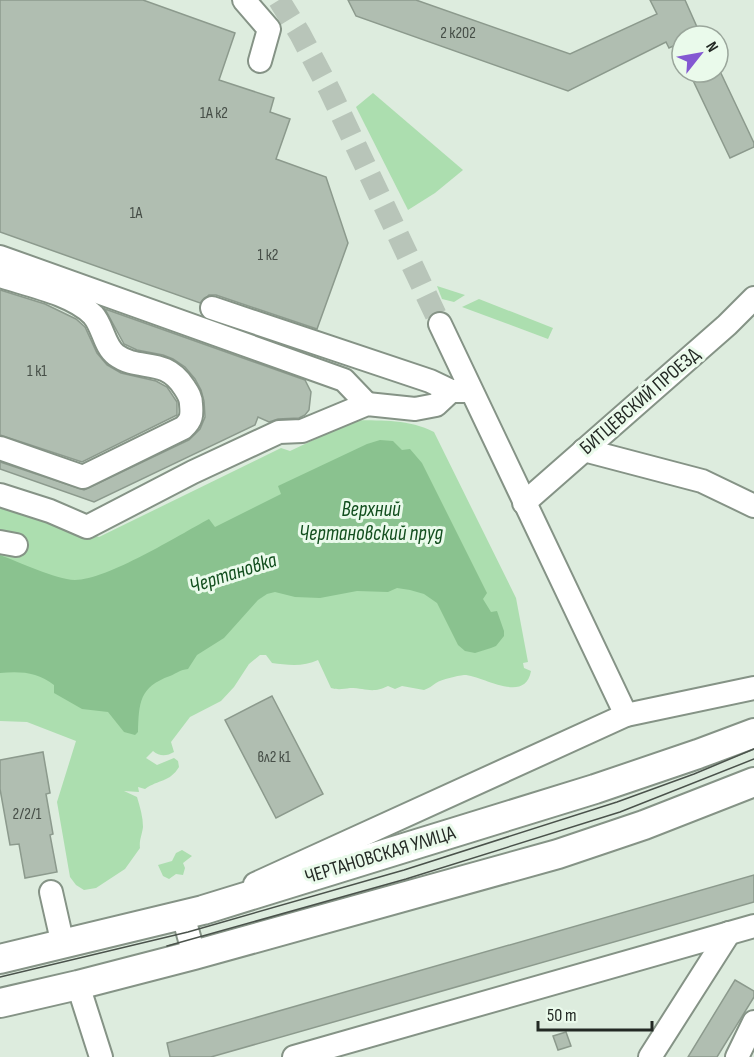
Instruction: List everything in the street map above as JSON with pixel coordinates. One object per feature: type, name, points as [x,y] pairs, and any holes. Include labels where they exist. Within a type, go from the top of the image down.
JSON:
[{"type":"main road","name":"ЧЕРТАНОВСКАЯ УЛИЦА","points":[[0,959],[193,912],[595,789],[754,733]]},
{"type":"main road","points":[[0,1003],[194,955],[558,854],[644,825],[754,782]]},
{"type":"street","points":[[244,0],[269,29],[260,61]]},
{"type":"street","points":[[0,257],[344,380],[367,404]]},
{"type":"street","points":[[0,276],[77,302],[100,324],[102,334],[115,354],[131,362],[159,366],[177,376],[191,397],[192,414],[190,422],[183,428],[83,477],[0,448]]},
{"type":"street","name":"БИТЦЕВСКИЙ ПРОЕЗД","points":[[524,503],[727,325],[754,298]]},
{"type":"street","points":[[213,308],[461,391]]},
{"type":"street","points":[[440,324],[461,391],[524,503],[626,715]]},
{"type":"street","points":[[0,495],[50,511],[87,527],[193,472],[279,432],[302,431],[367,404],[415,409],[436,405],[461,391]]},
{"type":"street","points":[[584,450],[702,481],[754,506]]},
{"type":"street","points":[[194,955],[193,912],[626,715],[754,688]]},
{"type":"street","points":[[51,892],[63,945]]},
{"type":"street","points":[[294,1057],[754,926]]},
{"type":"street","points":[[650,1057],[729,933]]},
{"type":"street","points":[[78,985],[101,1057]]},
{"type":"street","points":[[737,1057],[754,1022]]},
{"type":"shaded area","points":[[373,93],[463,170],[435,193],[408,210],[356,107]]},
{"type":"shaded area","points":[[437,286],[465,295],[454,302],[442,299]]},
{"type":"shaded area","points":[[479,299],[553,328],[548,339],[462,307]]},
{"type":"shaded area","points":[[356,420],[405,423],[434,432],[516,598],[528,662],[523,663],[524,668],[531,671],[527,681],[521,686],[512,687],[464,675],[442,680],[424,690],[402,686],[395,689],[388,686],[373,690],[336,689],[331,688],[318,660],[301,665],[272,663],[266,655],[260,655],[249,664],[234,687],[221,701],[190,717],[171,742],[174,752],[164,755],[153,751],[146,758],[157,765],[174,758],[178,761],[179,767],[168,778],[145,789],[138,787],[139,792],[124,791],[137,797],[139,804],[143,827],[140,848],[125,869],[96,888],[84,890],[70,877],[57,802],[76,741],[27,722],[0,721],[0,500],[99,537],[281,448],[290,451]]},
{"type":"shaded area","points":[[182,850],[192,856],[183,863],[185,868],[183,875],[176,874],[169,879],[163,876],[158,865],[172,861],[176,853]]},
{"type":"water","name":"Верхний Чертановский пруд","points":[[380,440],[393,441],[402,450],[410,449],[422,463],[487,593],[483,599],[491,612],[497,611],[504,636],[496,646],[475,653],[465,651],[458,645],[437,603],[424,594],[410,590],[397,588],[388,592],[357,591],[320,598],[295,597],[275,592],[258,600],[224,638],[197,655],[188,669],[152,685],[140,704],[138,732],[135,735],[124,732],[108,712],[82,709],[54,693],[54,685],[42,677],[22,672],[0,673],[0,555],[58,577],[75,580],[89,578],[143,556],[209,519],[215,527],[281,494],[278,486]]},
{"type":"building","points":[[0,0],[143,0],[235,33],[219,80],[274,98],[270,112],[290,119],[276,159],[326,177],[348,243],[317,329],[216,295],[209,295],[200,303],[0,232]]},
{"type":"building","points":[[348,0],[416,0],[570,54],[657,14],[650,0],[685,0],[696,24],[670,24],[670,48],[666,42],[568,91],[356,16]]},
{"type":"building","points":[[695,84],[726,84],[754,143],[754,147],[730,158]]},
{"type":"building","points":[[0,290],[45,304],[76,319],[85,327],[97,353],[107,365],[121,373],[156,381],[167,387],[177,402],[177,415],[82,462],[0,435]]},
{"type":"building","points":[[105,309],[305,380],[311,392],[309,410],[299,418],[269,422],[258,417],[255,425],[94,502],[0,469],[0,462],[84,490],[189,440],[200,429],[205,417],[204,401],[195,379],[185,367],[173,359],[137,350],[124,344]]},
{"type":"building","points":[[272,696],[323,794],[276,818],[225,720]]},
{"type":"building","points":[[43,752],[50,793],[46,794],[53,834],[50,835],[57,872],[25,878],[19,844],[10,845],[0,789],[0,760]]},
{"type":"building","points":[[754,875],[754,902],[211,1057],[170,1057],[167,1043]]},
{"type":"building","points":[[735,980],[754,991],[754,997],[717,1057],[688,1057]]},
{"type":"building","points":[[566,1032],[571,1046],[558,1050],[553,1036]]},
{"type":"tunnel","points":[[279,0],[330,91],[440,324]]},
{"type":"tram line","points":[[0,977],[188,932],[404,870],[617,802],[754,749]]},
{"type":"tram line","points":[[167,946],[406,879],[620,812],[754,759]]},
{"type":"water label","name":"Чертановка","points":[[233,573]]}]
